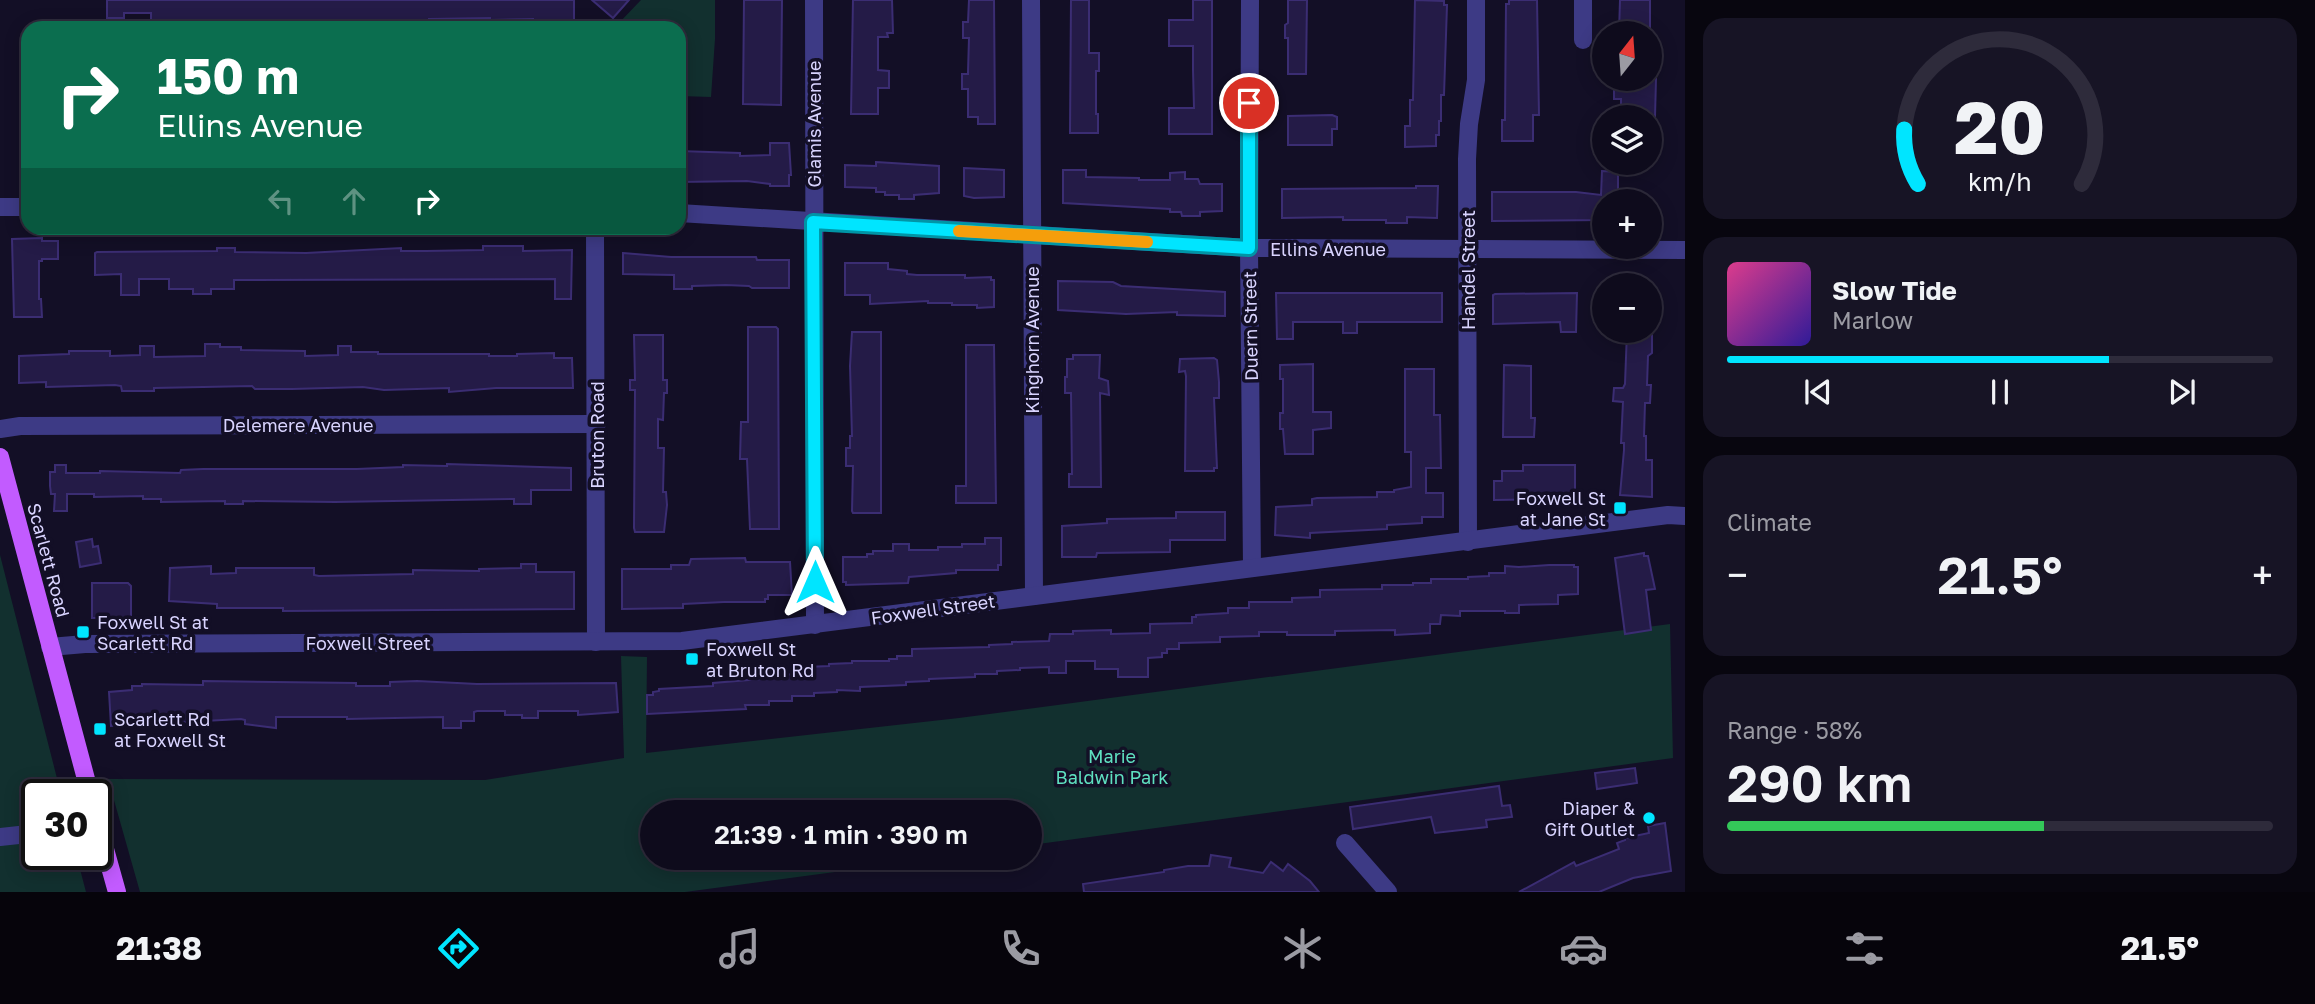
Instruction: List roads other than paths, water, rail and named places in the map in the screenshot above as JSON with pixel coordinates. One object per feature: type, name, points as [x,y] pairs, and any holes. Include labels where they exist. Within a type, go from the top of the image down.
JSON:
[{"type":"main road","name":"Scarlett Road","points":[[0,457],[86,779]]},
{"type":"main road","points":[[111,870],[117,892]]},
{"type":"street","name":"Glamis Avenue","points":[[814,0],[815,625]]},
{"type":"street","name":"Kinghorn Avenue","points":[[1031,0],[1034,596]]},
{"type":"street","name":"Duern Street","points":[[1250,0],[1252,568]]},
{"type":"street","name":"Handel Street","points":[[1468,542],[1467,159],[1476,80],[1476,0]]},
{"type":"street","points":[[1583,0],[1583,40]]},
{"type":"street","points":[[0,207],[21,207]]},
{"type":"street","name":"Ellins Avenue","points":[[686,213],[1249,248],[1685,250]]},
{"type":"street","name":"Bruton Road","points":[[596,235],[596,642]]},
{"type":"street","name":"Delemere Avenue","points":[[0,429],[20,426],[597,424]]},
{"type":"street","name":"Foxwell Street","points":[[50,647],[99,644],[682,641],[1668,515],[1685,516]]},
{"type":"street","points":[[0,837],[21,835]]},
{"type":"street","points":[[1345,843],[1388,892]]},
{"type":"place","name":"Foxwell St at Jane St","points":[[1620,508]]},
{"type":"place","name":"Foxwell St at Scarlett Rd","points":[[83,632]]},
{"type":"place","name":"Foxwell St at Bruton Rd","points":[[692,659]]},
{"type":"place","name":"Scarlett Rd at Foxwell St","points":[[100,729]]},
{"type":"place","name":"Diaper & Gift Outlet","points":[[1649,818]]},
{"type":"park label","name":"Marie Baldwin Park","points":[[1112,766]]}]
